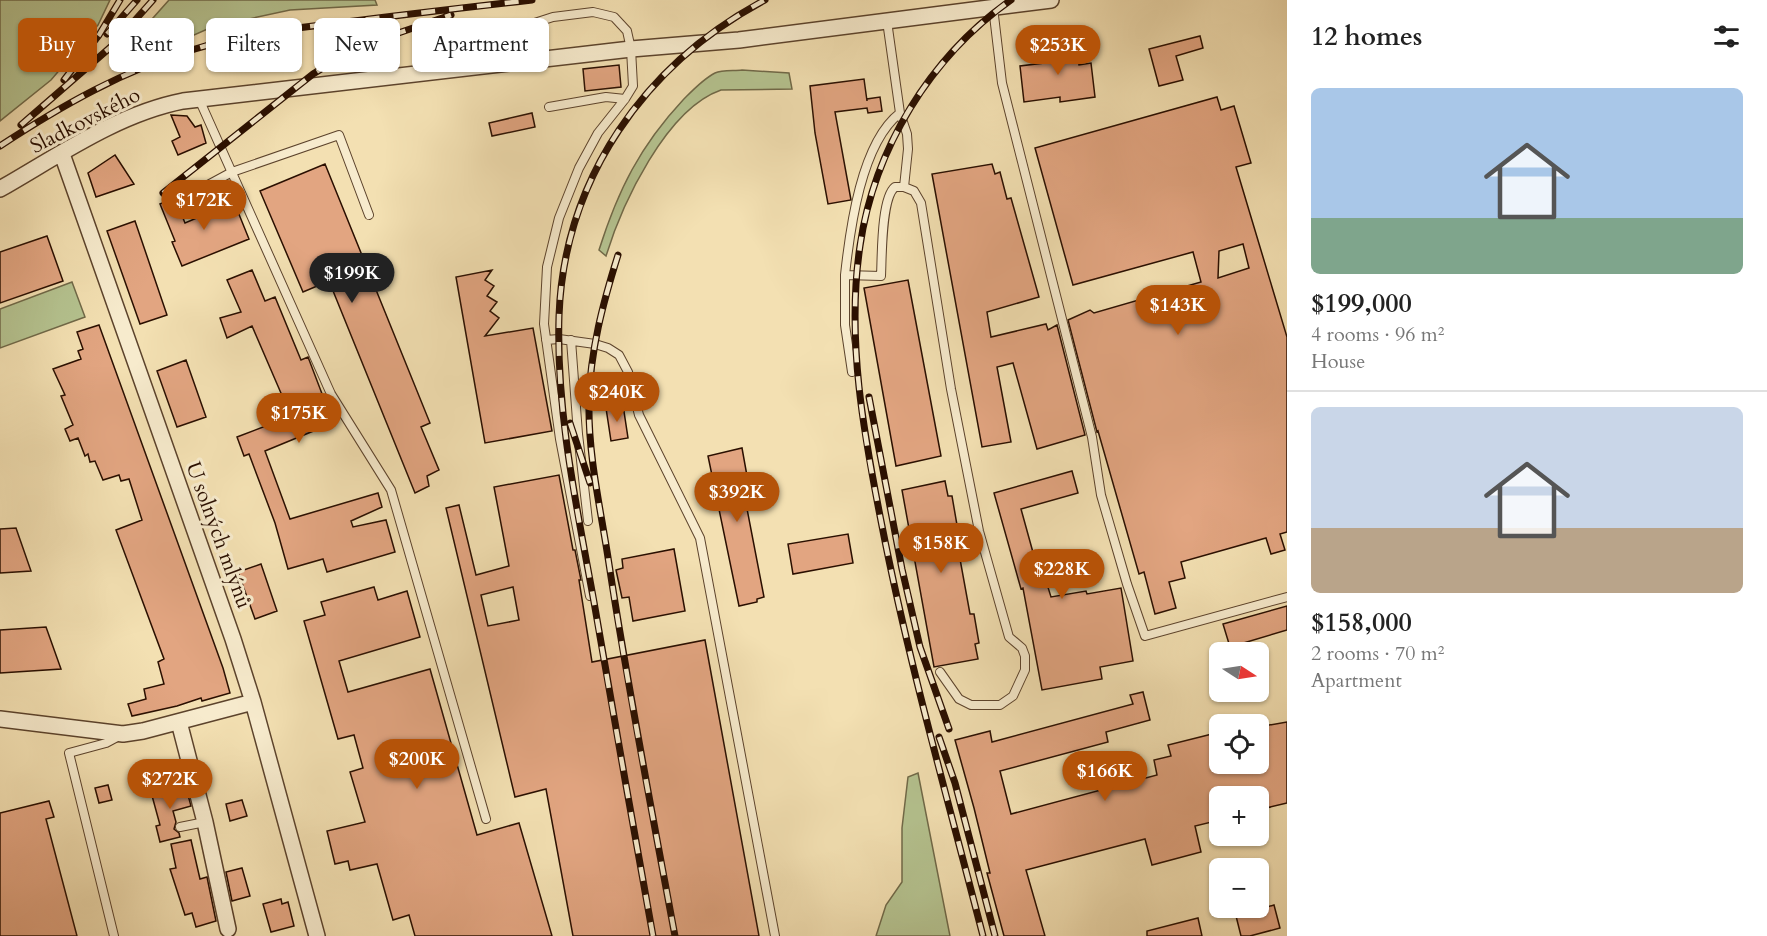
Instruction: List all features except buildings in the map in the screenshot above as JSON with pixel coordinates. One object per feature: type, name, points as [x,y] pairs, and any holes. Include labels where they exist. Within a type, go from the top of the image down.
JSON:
[{"type":"street","name":"Sladkovského","points":[[549,59],[707,43],[887,21],[993,3],[1051,0]]},
{"type":"street","name":"Sladkovského","points":[[0,189],[112,126],[158,106],[199,99],[433,72]]},
{"type":"street","name":"U solných mlýnů","points":[[62,154],[233,639],[253,702],[317,936]]},
{"type":"street","points":[[0,719],[123,734],[143,731],[253,702]]},
{"type":"street","points":[[179,722],[205,822],[228,929]]},
{"type":"lane","points":[[993,3],[1002,84],[1092,437],[1101,495],[1144,636],[1287,597]]},
{"type":"lane","points":[[549,18],[593,12],[614,17],[627,31],[631,49],[633,86],[598,133],[579,168],[559,218],[547,267],[544,324],[546,340],[560,438],[590,596]]},
{"type":"lane","points":[[887,21],[900,113],[907,135],[908,149],[904,187]]},
{"type":"lane","points":[[549,106],[606,98],[625,99]]},
{"type":"lane","points":[[199,99],[331,394],[391,489],[486,819]]},
{"type":"lane","points":[[852,372],[845,325],[845,275],[854,214],[866,169],[884,129],[900,113]]},
{"type":"lane","points":[[184,198],[232,172],[339,135],[369,215]]},
{"type":"lane","points":[[845,275],[881,276],[889,193],[895,187],[904,187],[914,191],[921,203],[951,389],[980,531],[1009,637],[1022,648],[1025,656],[1025,670],[1020,684],[1013,696],[1000,705],[971,705],[959,699],[940,672]]},
{"type":"lane","points":[[546,340],[571,340],[608,348],[619,355],[628,372],[639,415],[700,538],[775,936]]},
{"type":"lane","points":[[571,340],[578,434],[588,521]]},
{"type":"lane","points":[[114,936],[69,753],[106,742],[123,734]]},
{"type":"lane","points":[[180,827],[205,822]]},
{"type":"green space","points":[[0,0],[110,0],[97,26],[97,18],[18,18],[18,72],[58,72],[0,121]]},
{"type":"green space","points":[[169,0],[375,0],[377,5],[290,10],[253,18],[206,18],[206,30],[194,35],[194,18],[153,18]]},
{"type":"green space","points":[[742,70],[789,73],[792,89],[721,90],[701,100],[682,117],[665,137],[635,186],[606,256],[599,250],[614,208],[632,170],[654,134],[683,100],[706,78],[718,72]]},
{"type":"green space","points":[[72,282],[85,317],[0,348],[0,309]]},
{"type":"green space","points":[[918,773],[950,936],[876,936],[886,905],[902,882],[902,828],[908,777]]},
{"type":"railway","points":[[64,80],[99,35],[120,0]]},
{"type":"railway","points":[[107,34],[137,0]]},
{"type":"railway","points":[[21,125],[113,45],[153,0]]},
{"type":"railway","points":[[0,146],[70,103],[118,78],[143,67],[213,44],[289,29],[532,0]]},
{"type":"railway","points":[[653,936],[564,424],[559,352],[559,316],[564,265],[576,217],[595,172],[619,130],[648,92],[683,57],[722,26],[765,0]]},
{"type":"railway","points":[[983,936],[904,629],[875,492],[859,387],[855,316],[856,281],[867,210],[878,175],[910,108],[931,77],[955,49],[1011,0]]},
{"type":"railway","points":[[163,193],[313,74],[344,55],[375,41],[451,15]]},
{"type":"railway","points":[[618,255],[602,309],[595,346],[590,383],[589,423],[596,483],[624,657],[675,936]]},
{"type":"railway","points":[[869,397],[902,569],[920,647],[949,729]]},
{"type":"railway","points":[[570,423],[590,483]]},
{"type":"railway","points":[[939,737],[955,783],[995,936]]}]
